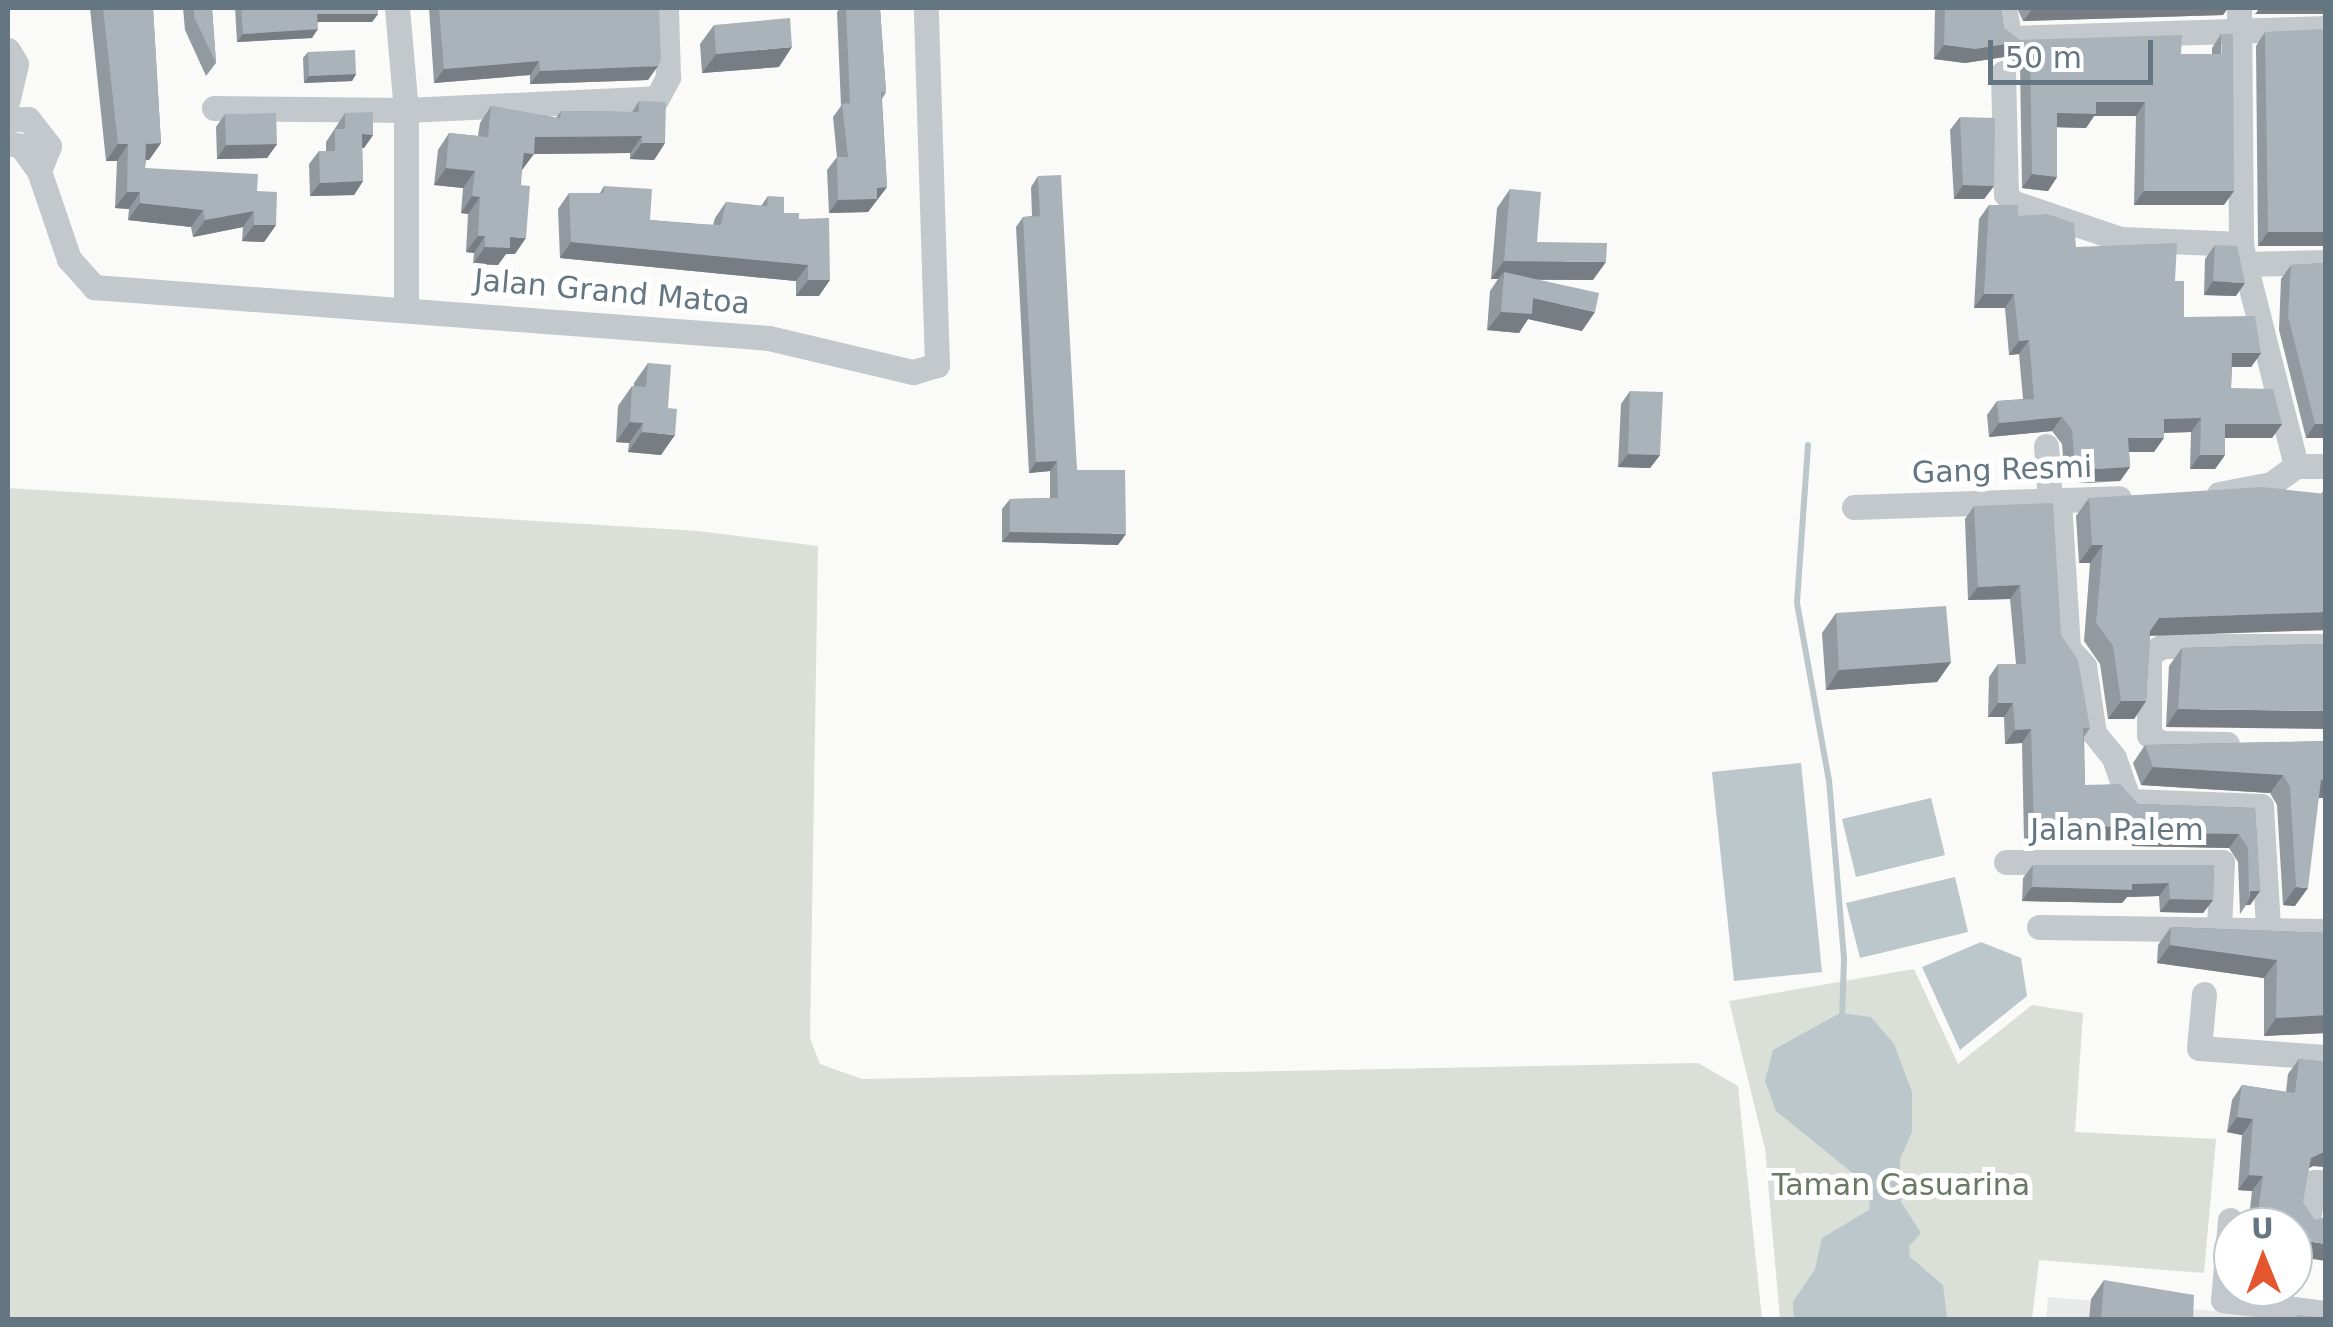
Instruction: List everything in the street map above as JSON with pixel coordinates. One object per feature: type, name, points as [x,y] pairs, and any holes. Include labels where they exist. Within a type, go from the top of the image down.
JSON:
[{"type":"street","points":[[398,8],[406,110],[406,306]]},
{"type":"street","points":[[214,108],[406,110],[657,98],[668,77],[666,8]]},
{"type":"street","name":"Jalan Grand Matoa","points":[[8,143],[21,146],[39,171],[69,258],[94,287],[406,306],[769,338],[913,372],[936,365],[926,8]]},
{"type":"street","points":[[2004,8],[2010,38],[2240,20],[2326,28]]},
{"type":"street","points":[[2240,20],[2243,254],[2296,466]]},
{"type":"street","points":[[8,50],[16,64],[8,100]]},
{"type":"street","points":[[2003,73],[2006,194],[2012,202],[2120,239],[2326,262]]},
{"type":"street","points":[[8,119],[28,119],[49,146],[39,171]]},
{"type":"street","points":[[2046,446],[2068,648],[2084,666],[2094,733],[2114,758],[2128,801],[2260,806],[2268,929]]},
{"type":"street","points":[[2188,496],[2270,484],[2296,466],[2326,466]]},
{"type":"street","name":"Gang Resmi","points":[[1854,507],[2151,497]]},
{"type":"street","points":[[2252,744],[2154,740],[2149,654],[2163,646],[2326,646]]},
{"type":"street","name":"Jalan Palem","points":[[2006,862],[2222,862],[2220,927]]},
{"type":"street","points":[[2039,926],[2326,931]]},
{"type":"street","points":[[2204,994],[2199,1048],[2326,1057]]},
{"type":"street","points":[[2310,1207],[2314,1182],[2326,1182]]},
{"type":"street","points":[[2190,1299],[2213,1300]]},
{"type":"street","points":[[2283,1307],[2326,1312]]},
{"type":"shaded area","points":[[1801,763],[1822,972],[1734,981],[1712,772]]},
{"type":"shaded area","points":[[1931,798],[1945,855],[1856,877],[1842,819]]},
{"type":"shaded area","points":[[1955,877],[1968,932],[1860,958],[1846,903]]},
{"type":"shaded area","points":[[1981,942],[2021,958],[2027,996],[1960,1050],[1922,967]]},
{"type":"shaded area","points":[[1840,1013],[1871,1017],[1894,1044],[1912,1092],[1912,1132],[1900,1159],[1901,1202],[1921,1233],[1909,1246],[1910,1257],[1943,1285],[1947,1319],[1794,1319],[1793,1302],[1815,1269],[1822,1238],[1869,1210],[1871,1188],[1776,1111],[1765,1081],[1773,1050]]},
{"type":"shaded area","points":[[2048,1297],[2310,1319],[2046,1320]]},
{"type":"green space","points":[[8,488],[698,531],[818,546],[810,1038],[820,1064],[862,1079],[1698,1063],[1738,1086],[1762,1319],[8,1319]]},
{"type":"green space","name":"Taman Casuarina","points":[[1914,969],[1958,1064],[2032,1005],[2083,1013],[2075,1132],[2216,1139],[2204,1273],[2039,1260],[2032,1319],[1780,1319],[1765,1149],[1729,1001]]},
{"type":"building","points":[[103,8],[153,8],[161,143],[146,144],[145,168],[258,174],[257,191],[277,192],[276,225],[254,225],[254,211],[205,220],[203,210],[140,203],[140,192],[127,192],[128,144],[118,144]]},
{"type":"building","points":[[194,8],[212,8],[216,63],[194,17]]},
{"type":"building","points":[[241,8],[378,8],[378,14],[317,14],[318,29],[243,34]]},
{"type":"building","points":[[439,8],[659,8],[661,60],[658,66],[540,71],[539,61],[444,69]]},
{"type":"building","points":[[846,8],[880,8],[887,187],[877,188],[877,199],[838,200],[837,157],[848,157],[842,104],[850,103]]},
{"type":"building","points":[[1945,8],[2001,8],[2004,28],[2019,40],[2182,35],[2181,54],[2222,54],[2221,34],[2233,34],[2234,191],[2144,191],[2145,102],[2096,102],[2096,114],[2057,113],[2057,177],[2032,174],[2030,49],[2013,43],[1975,49],[1944,45]]},
{"type":"building","points":[[790,18],[792,47],[716,54],[714,25]]},
{"type":"building","points":[[2326,29],[2326,232],[2268,232],[2265,32]]},
{"type":"building","points":[[355,50],[356,74],[309,76],[308,52]]},
{"type":"building","points":[[639,101],[666,102],[665,143],[642,143],[642,136],[535,137],[534,154],[524,153],[520,185],[530,186],[526,238],[510,237],[510,248],[485,247],[485,236],[478,236],[480,197],[472,196],[475,171],[446,168],[449,133],[488,137],[491,106],[560,118],[561,111],[639,112]]},
{"type":"building","points":[[373,112],[373,135],[362,134],[363,181],[320,183],[319,151],[335,151],[335,129],[345,129],[345,113]]},
{"type":"building","points":[[276,113],[277,144],[226,145],[225,114]]},
{"type":"building","points":[[1960,117],[1995,118],[1994,186],[1963,185]]},
{"type":"building","points":[[1061,175],[1077,470],[1125,470],[1126,534],[1010,532],[1010,499],[1058,498],[1057,461],[1036,462],[1023,217],[1040,216],[1038,176]]},
{"type":"building","points":[[604,186],[652,189],[650,220],[692,224],[721,225],[726,202],[767,206],[768,196],[784,197],[784,213],[799,213],[799,219],[829,218],[830,280],[808,280],[808,265],[571,242],[569,193],[604,193]]},
{"type":"building","points":[[1510,189],[1541,192],[1537,242],[1607,243],[1606,262],[1504,261]]},
{"type":"building","points":[[1989,205],[2018,205],[2018,216],[2047,214],[2074,223],[2076,247],[2177,243],[2175,281],[2184,281],[2184,317],[2255,316],[2261,353],[2232,353],[2231,388],[2273,389],[2282,424],[2225,424],[2225,455],[2200,455],[2201,418],[2164,419],[2164,438],[2128,438],[2130,467],[2099,469],[2075,467],[2072,430],[2062,417],[1999,423],[1997,401],[2034,399],[2029,340],[2019,341],[2014,294],[1984,294]]},
{"type":"building","points":[[2215,245],[2237,246],[2245,283],[2213,281]]},
{"type":"building","points":[[2326,263],[2326,424],[2315,424],[2288,316],[2291,265]]},
{"type":"building","points":[[1504,272],[1599,293],[1595,312],[1533,298],[1532,314],[1501,312]]},
{"type":"building","points":[[648,363],[671,365],[668,408],[677,409],[675,435],[642,432],[643,423],[630,422],[632,386],[646,387]]},
{"type":"building","points":[[1630,391],[1663,392],[1660,455],[1628,454]]},
{"type":"building","points":[[2262,487],[2326,494],[2326,612],[2159,618],[2150,631],[2146,701],[2121,701],[2113,646],[2096,623],[2103,545],[2092,545],[2089,498]]},
{"type":"building","points":[[2053,503],[2061,635],[2078,660],[2090,728],[2083,728],[2085,785],[2120,784],[2138,804],[2255,808],[2260,891],[2250,891],[2249,900],[2248,848],[2239,834],[2141,832],[2141,826],[2034,828],[2031,729],[2015,730],[2013,703],[1998,703],[1998,664],[2026,664],[2020,585],[1978,587],[1974,506]]},
{"type":"building","points":[[1946,606],[1951,662],[1839,670],[1836,613]]},
{"type":"building","points":[[2326,644],[2326,711],[2178,709],[2182,648]]},
{"type":"building","points":[[2326,741],[2326,780],[2321,780],[2308,888],[2296,887],[2290,787],[2283,775],[2153,767],[2145,745]]},
{"type":"building","points":[[2033,865],[2214,865],[2213,900],[2170,899],[2169,883],[2132,884],[2132,890],[2032,887]]},
{"type":"building","points":[[2171,927],[2326,933],[2326,1015],[2276,1018],[2277,960],[2170,945]]},
{"type":"building","points":[[2299,1059],[2326,1062],[2326,1151],[2311,1158],[2303,1202],[2306,1207],[2259,1207],[2263,1176],[2249,1175],[2253,1119],[2237,1117],[2242,1085],[2295,1093]]},
{"type":"building","points":[[2313,1217],[2326,1217],[2326,1244],[2313,1242]]},
{"type":"building","points":[[2104,1280],[2194,1295],[2193,1320],[2101,1320]]},
{"type":"building","points":[[2297,1315],[2326,1318],[2326,1320],[2296,1320]]},
{"type":"waterway","points":[[1808,445],[1797,603],[1829,780],[1844,959],[1842,1020]]}]
